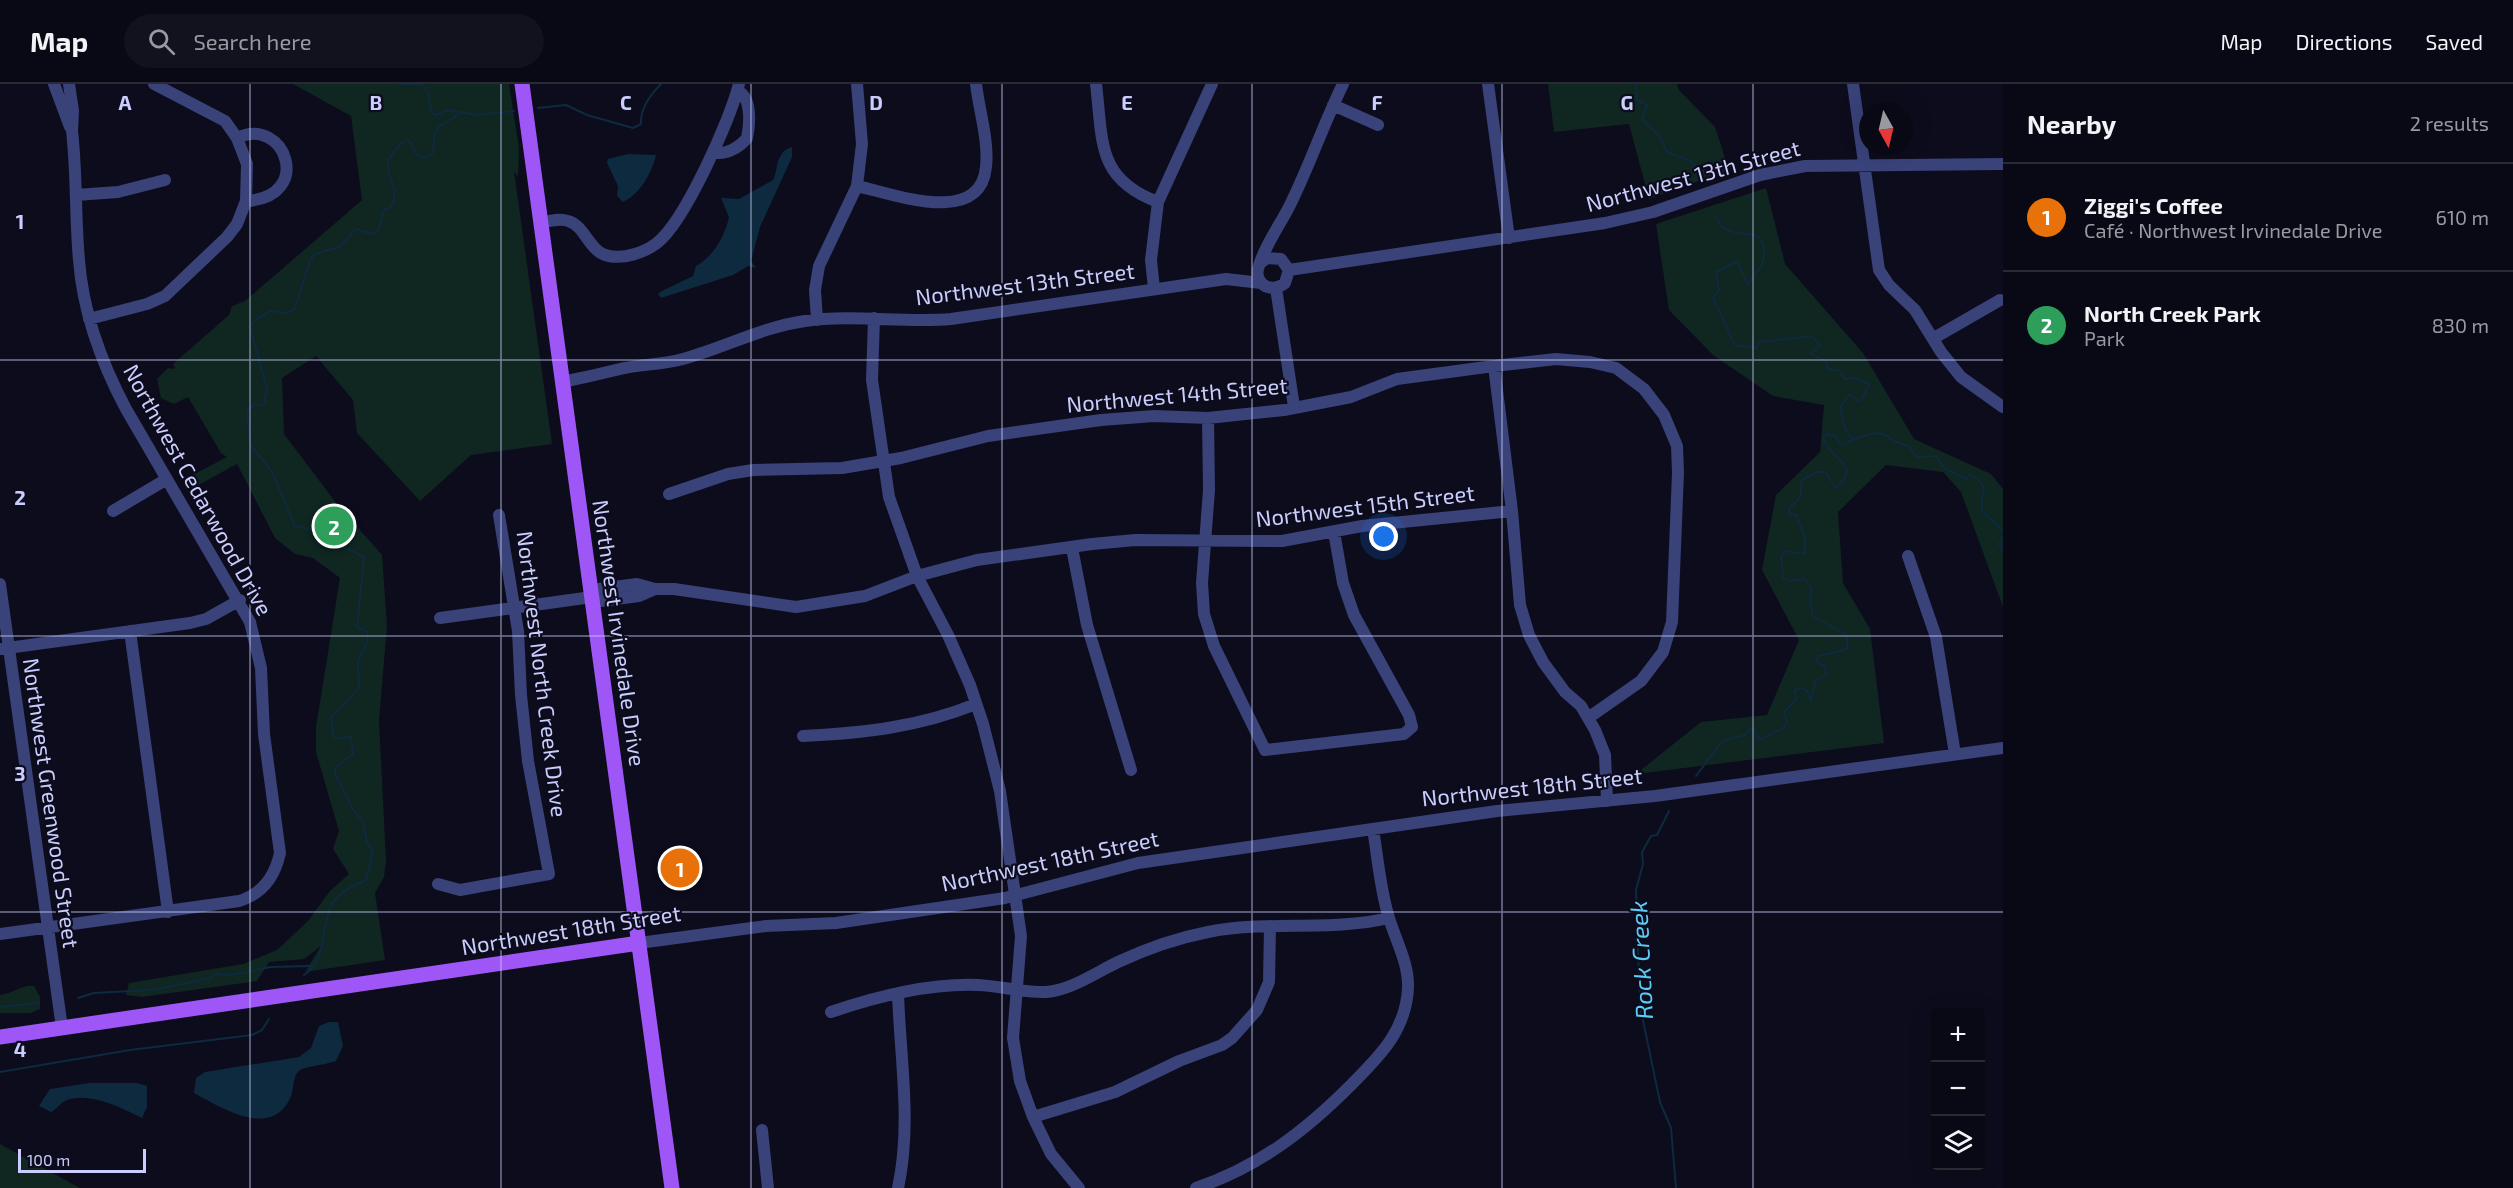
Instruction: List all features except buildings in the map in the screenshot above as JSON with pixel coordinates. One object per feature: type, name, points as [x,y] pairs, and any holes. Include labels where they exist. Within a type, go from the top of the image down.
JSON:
[{"type":"main road","name":"Northwest Irvinedale Drive","points":[[522,84],[672,1188]]},
{"type":"main road","name":"Northwest 18th Street","points":[[0,1037],[639,943]]},
{"type":"street","name":"Northwest Cedarwood Drive","points":[[54,84],[72,131]]},
{"type":"street","name":"Northwest Cedarwood Drive","points":[[0,934],[239,901],[252,895],[266,884],[275,870],[280,853],[264,734],[258,646],[240,600],[167,479],[108,374],[89,319],[79,260],[72,131],[73,111],[69,84]]},
{"type":"street","points":[[89,319],[147,304],[165,296],[227,237],[237,224],[246,201],[247,164],[237,138],[225,121],[212,112],[154,84]]},
{"type":"street","points":[[818,320],[815,290],[819,266],[857,186],[862,144],[857,84]]},
{"type":"street","points":[[857,186],[934,203],[959,200],[975,191],[986,167],[976,84]]},
{"type":"street","points":[[1096,84],[1107,160],[1115,175],[1127,187],[1158,202]]},
{"type":"street","points":[[1154,289],[1151,260],[1158,202],[1212,84]]},
{"type":"street","points":[[1279,227],[1277,241],[1281,258],[1289,270],[1285,283],[1275,288],[1261,283],[1258,275],[1260,264],[1304,175],[1343,84]]},
{"type":"street","points":[[1488,84],[1509,238]]},
{"type":"street","points":[[1853,84],[1879,270],[1889,285],[1915,310],[1961,377],[2003,407]]},
{"type":"street","points":[[540,222],[563,220],[573,223],[592,247],[605,255],[618,257],[638,253],[657,243],[666,234],[713,152],[738,87],[747,100],[747,138],[740,145],[723,153],[713,152]]},
{"type":"street","points":[[1333,105],[1378,125]]},
{"type":"street","points":[[237,138],[252,134],[268,140],[280,146],[288,162],[284,178],[269,196],[246,201]]},
{"type":"street","name":"Northwest 13th Street","points":[[1289,270],[1605,224],[1653,212],[1737,182],[1783,170],[1822,165],[2003,164]]},
{"type":"street","points":[[76,195],[118,192],[165,180]]},
{"type":"street","points":[[1260,264],[1268,258],[1281,258]]},
{"type":"street","name":"Northwest 13th Street","points":[[1226,279],[1260,264]]},
{"type":"street","name":"Northwest 13th Street","points":[[562,378],[600,368],[619,369],[680,360],[760,331],[818,320],[951,319],[1226,279],[1261,283]]},
{"type":"street","points":[[1275,288],[1294,407]]},
{"type":"street","points":[[1934,338],[2000,300]]},
{"type":"street","points":[[874,318],[872,380],[883,461],[895,518],[917,576],[948,634],[976,704],[1000,791],[1021,936],[1013,1014],[1015,1060],[1033,1117],[1051,1154],[1079,1188]]},
{"type":"street","name":"Northwest 14th Street","points":[[669,494],[728,474],[753,470],[816,470],[883,461],[988,436],[1101,420],[1154,416],[1208,418],[1294,407],[1351,397],[1396,379],[1556,359],[1590,362],[1616,368],[1651,397],[1664,415],[1677,446],[1672,622],[1663,652],[1641,681],[1588,718]]},
{"type":"street","points":[[1494,366],[1512,511],[1520,604],[1529,635],[1543,662],[1588,718],[1605,755],[1607,801]]},
{"type":"street","points":[[1208,418],[1206,541],[1202,583],[1208,624],[1214,646],[1265,750],[1404,734],[1412,727],[1409,715],[1354,615],[1343,583],[1334,532]]},
{"type":"street","points":[[113,511],[167,479]]},
{"type":"street","name":"Northwest 15th Street","points":[[440,618],[592,596],[638,584],[655,589],[674,589],[796,606],[865,596],[917,576],[977,560],[1135,540],[1282,541],[1362,526],[1512,511]]},
{"type":"street","name":"Northwest North Creek Drive","points":[[438,884],[460,890],[549,874],[524,729],[516,608],[500,515]]},
{"type":"street","points":[[1072,548],[1087,625],[1131,770]]},
{"type":"street","points":[[1908,556],[1940,657],[1955,754]]},
{"type":"street","name":"Northwest Greenwood Street","points":[[0,584],[4,648],[62,1028]]},
{"type":"street","points":[[4,648],[198,622],[240,600]]},
{"type":"street","points":[[130,631],[168,912]]},
{"type":"street","points":[[803,736],[866,733],[926,722],[976,704]]},
{"type":"street","name":"Northwest 18th Street","points":[[639,943],[766,926],[836,923],[1015,896],[1138,863],[1526,807],[1607,801],[2003,748]]},
{"type":"street","points":[[1196,1188],[1239,1172],[1278,1150],[1314,1122],[1390,1045],[1404,1017],[1408,986],[1403,958],[1389,918],[1373,829]]},
{"type":"street","points":[[831,1012],[898,993],[969,986],[1048,992],[1059,990],[1166,943],[1209,932],[1270,926],[1340,927],[1389,918]]},
{"type":"street","points":[[1033,1117],[1115,1092],[1179,1061],[1222,1045],[1232,1038],[1257,1010],[1269,982],[1270,926]]},
{"type":"street","points":[[898,993],[899,1042],[906,1112],[905,1147],[898,1188]]},
{"type":"street","points":[[762,1130],[768,1188]]},
{"type":"green space","points":[[293,84],[509,84],[519,148],[518,177],[514,171],[552,444],[471,455],[420,501],[357,433],[353,400],[316,356],[282,378],[284,434],[337,504],[382,555],[387,626],[379,721],[386,860],[384,877],[375,893],[385,960],[305,972],[321,946],[304,959],[269,962],[257,981],[142,997],[126,995],[129,983],[243,964],[277,950],[308,921],[330,891],[349,874],[333,849],[339,831],[316,752],[316,727],[340,578],[313,558],[295,554],[275,538],[237,464],[191,489],[187,478],[227,457],[221,453],[188,397],[174,404],[161,398],[157,379],[168,368],[175,369],[173,364],[229,315],[232,306],[245,301],[362,200],[351,116]]},
{"type":"green space","points":[[1548,84],[1677,84],[1679,90],[1715,127],[1729,170],[1649,199],[1629,124],[1554,132]]},
{"type":"green space","points":[[1766,188],[1785,264],[1863,353],[1914,439],[1991,474],[2003,489],[2003,607],[1961,492],[1943,472],[1886,465],[1838,512],[1843,583],[1870,629],[1884,743],[1636,774],[1701,722],[1767,715],[1799,640],[1762,570],[1776,495],[1820,452],[1824,405],[1773,396],[1713,355],[1669,310],[1656,224]]},
{"type":"green space","points":[[34,986],[40,997],[40,1009],[31,1013],[0,1013],[0,995]]},
{"type":"green space","points":[[0,1144],[80,1188],[0,1188]]},
{"type":"water","points":[[792,147],[792,157],[760,227],[751,261],[756,268],[748,266],[733,275],[661,298],[658,294],[662,291],[693,276],[696,266],[708,257],[717,245],[725,231],[729,217],[721,198],[739,199],[773,180],[780,156]]},
{"type":"water","points":[[628,154],[656,155],[652,169],[644,182],[635,194],[623,202],[617,196],[618,186],[607,163],[608,159]]},
{"type":"water","points":[[329,1022],[338,1022],[343,1046],[336,1061],[300,1070],[294,1079],[291,1096],[283,1109],[272,1116],[259,1119],[246,1117],[194,1093],[196,1078],[205,1072],[299,1057],[311,1048],[319,1026]]},
{"type":"water","points":[[89,1083],[137,1083],[147,1086],[147,1107],[142,1118],[106,1102],[86,1098],[67,1100],[51,1112],[39,1106],[50,1089]]},
{"type":"waterway","points":[[399,84],[422,84],[428,92],[432,113],[437,115],[447,110],[477,115],[514,111]]},
{"type":"waterway","points":[[538,108],[566,105],[587,115],[633,128],[641,124],[642,113],[647,102],[661,84]]},
{"type":"waterway","name":"Rock Creek","points":[[1636,84],[1637,100],[1647,105],[1642,120],[1658,134],[1667,152],[1691,161],[1698,169]]},
{"type":"waterway","points":[[304,975],[317,961],[332,904],[343,892],[366,880],[373,852],[367,842],[363,821],[354,811],[336,776],[335,768],[353,754],[351,737],[336,738],[333,735],[331,717],[359,688],[358,661],[368,640],[367,632],[357,627],[364,557],[309,529],[295,526],[272,472],[250,444],[247,411],[254,404],[264,405],[267,389],[250,327],[256,319],[271,311],[285,313],[295,309],[310,260],[315,254],[339,247],[356,229],[372,234],[378,230],[384,210],[391,207],[394,198],[388,170],[391,156],[404,141],[409,140],[416,154],[426,158],[433,153],[437,129],[458,114]]},
{"type":"waterway","name":"Rock Creek","points":[[1696,776],[1722,741],[1745,735],[1750,728],[1755,730],[1759,740],[1782,729],[1787,722],[1784,712],[1796,700],[1795,690],[1802,688],[1807,691],[1811,701],[1815,681],[1827,674],[1825,666],[1817,662],[1818,656],[1847,649],[1847,635],[1813,616],[1810,598],[1812,588],[1805,579],[1788,581],[1783,578],[1781,557],[1785,551],[1805,554],[1805,539],[1797,516],[1789,513],[1789,509],[1800,497],[1802,480],[1817,472],[1825,472],[1836,488],[1844,479],[1847,472],[1846,467],[1831,451],[1823,436],[1828,434],[1835,436],[1842,445],[1853,440],[1845,428],[1840,407],[1850,394],[1858,401],[1863,398],[1869,384],[1856,378],[1845,379],[1839,370],[1828,369],[1826,362],[1810,353],[1820,346],[1812,336],[1759,342],[1757,348],[1735,345],[1713,298],[1719,290],[1716,272],[1737,261],[1748,284],[1761,267],[1764,249],[1758,236],[1727,230],[1716,216]]},
{"type":"waterway","points":[[1853,440],[1874,433],[1885,435],[1900,444],[1909,446],[1916,457],[1936,456],[1944,468],[1966,479],[1970,474],[1984,487],[1982,511],[2003,531]]},
{"type":"waterway","points":[[2003,537],[1999,544],[2003,551]]},
{"type":"waterway","name":"Rock Creek","points":[[1669,811],[1657,835],[1651,836],[1642,852],[1643,864],[1636,890],[1640,1006],[1660,1102],[1671,1128],[1676,1188]]},
{"type":"waterway","points":[[78,998],[94,993],[152,990],[211,978],[215,974],[232,975],[270,967],[311,966]]},
{"type":"waterway","points":[[0,1007],[38,1003]]},
{"type":"waterway","points":[[0,1072],[130,1050],[252,1035],[262,1030],[269,1019]]},
{"type":"place","name":"North Creek Park","points":[[334,526]]},
{"type":"place","name":"Ziggi's Coffee","points":[[680,868]]}]
